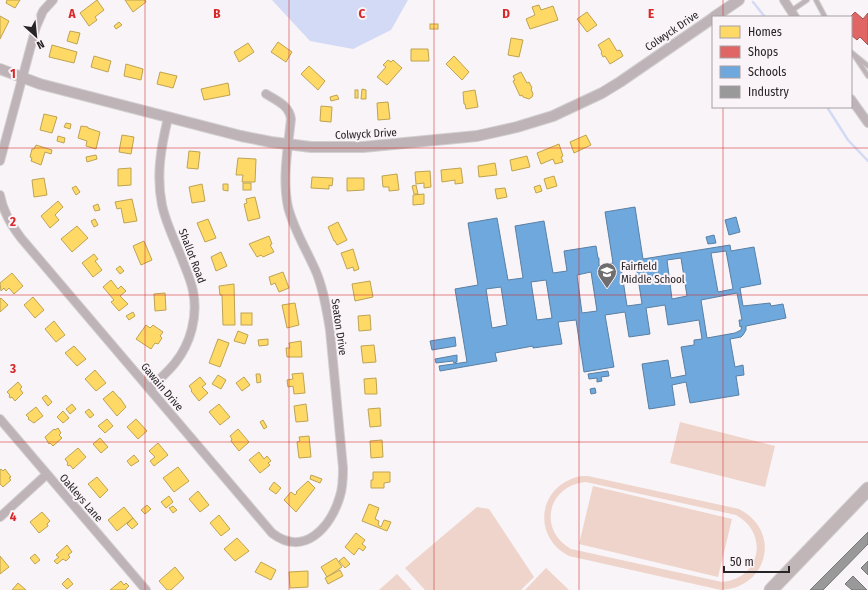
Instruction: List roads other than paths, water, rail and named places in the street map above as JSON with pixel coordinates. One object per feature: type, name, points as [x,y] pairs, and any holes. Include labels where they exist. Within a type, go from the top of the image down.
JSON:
[{"type":"main road","points":[[771,590],[868,489]]},
{"type":"street","points":[[0,161],[36,27],[43,12],[53,0]]},
{"type":"street","name":"Colwyck Drive","points":[[715,16],[739,0]]},
{"type":"street","points":[[784,0],[793,14]]},
{"type":"street","name":"Colwyck Drive","points":[[0,69],[40,84],[241,136],[271,142],[328,148],[370,147],[477,136],[517,127],[553,116],[620,82],[712,18]]},
{"type":"street","name":"Seaton Drive","points":[[266,94],[287,108],[291,119],[285,174],[288,208],[293,223],[317,275],[330,330],[343,478],[341,495],[331,518]]},
{"type":"street","points":[[852,100],[868,124]]},
{"type":"street","name":"Shallot Road","points":[[150,389],[175,364],[183,351],[192,330],[195,308],[192,285],[162,206],[159,187],[160,152],[168,118]]},
{"type":"street","name":"Gawain Drive","points":[[0,196],[6,216],[17,233],[272,533],[291,542],[308,540],[317,534],[331,518]]},
{"type":"street","name":"Oakleys Lane","points":[[0,419],[46,475],[146,590]]},
{"type":"street","points":[[0,517],[46,475]]},
{"type":"lane","points":[[793,14],[807,0]]},
{"type":"lane","points":[[816,0],[824,16]]},
{"type":"lane","points":[[852,54],[868,66]]},
{"type":"lane","points":[[852,54],[868,76]]},
{"type":"water","points":[[272,0],[408,0],[391,30],[353,49],[310,41]]},
{"type":"waterway","points":[[753,2],[764,16]]},
{"type":"waterway","points":[[828,108],[848,140],[868,161]]},
{"type":"place","name":"Fairfield Middle School","points":[[607,289]]}]
